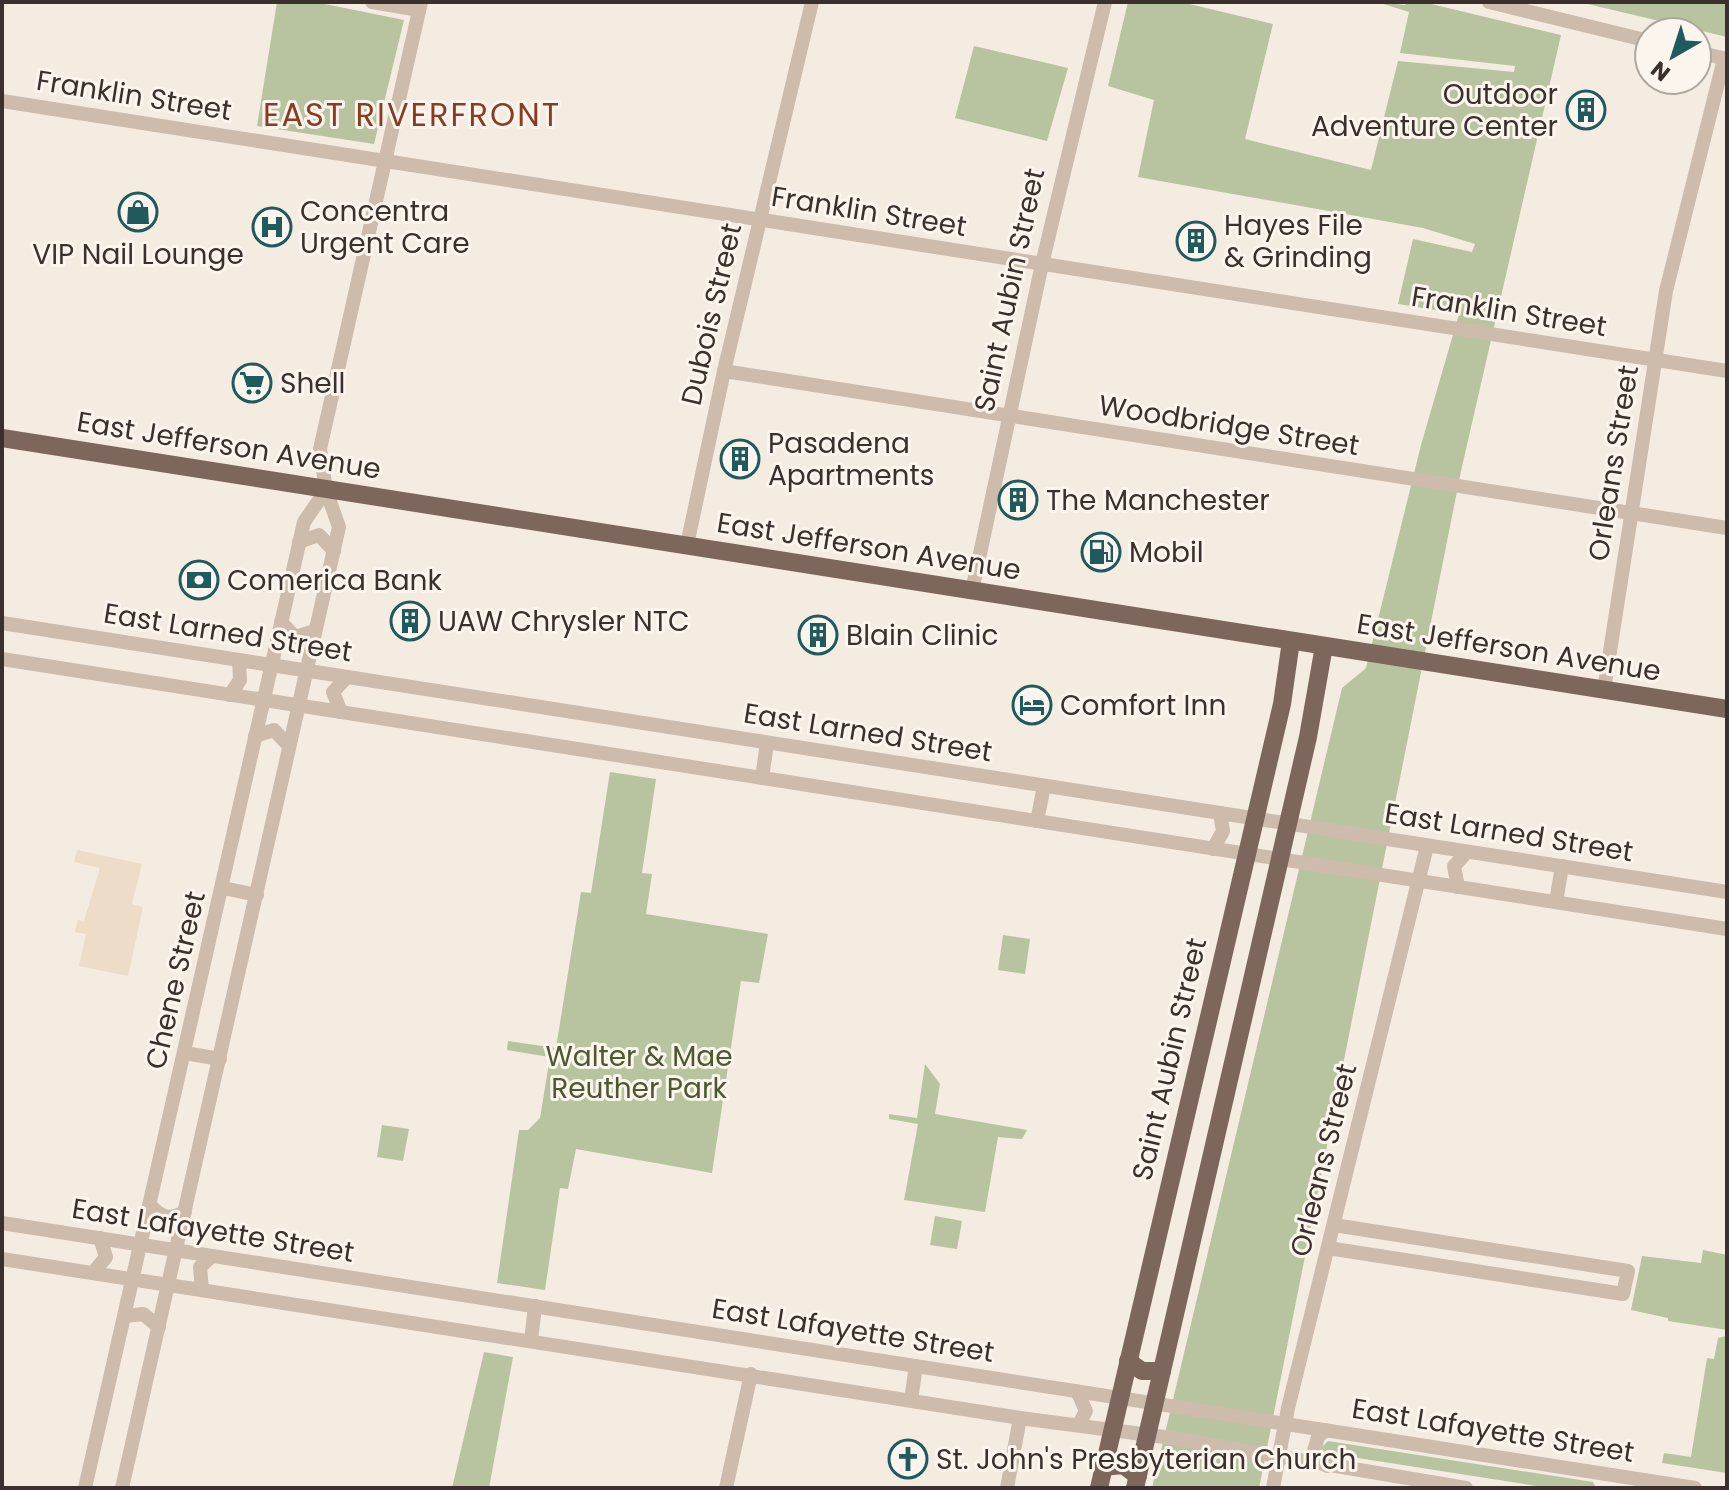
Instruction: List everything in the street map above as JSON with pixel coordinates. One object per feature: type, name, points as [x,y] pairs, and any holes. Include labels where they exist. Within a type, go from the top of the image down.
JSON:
[{"type":"main road","name":"East Jefferson Avenue","points":[[2,438],[1727,709]]},
{"type":"main road","name":"Saint Aubin Street","points":[[1099,1488],[1181,1127],[1264,783],[1284,694],[1291,641]]},
{"type":"main road","points":[[1137,1482],[1288,824],[1324,646]]},
{"type":"main road","points":[[1284,694],[1299,691],[1314,698]]},
{"type":"main road","points":[[1264,783],[1278,792],[1295,791]]},
{"type":"main road","points":[[1238,888],[1256,885],[1272,894]]},
{"type":"main road","points":[[1181,1127],[1217,1135]]},
{"type":"main road","points":[[1128,1361],[1142,1371],[1162,1371]]},
{"type":"main road","points":[[1103,1467],[1123,1465],[1137,1482]]},
{"type":"street","points":[[122,1488],[339,523],[326,490],[320,449],[420,6],[372,2]]},
{"type":"street","name":"Dubois Street","points":[[687,545],[724,371],[812,2]]},
{"type":"street","name":"Saint Aubin Street","points":[[972,591],[1042,264],[1105,2]]},
{"type":"street","points":[[1489,2],[1633,37]]},
{"type":"street","name":"Orleans Street","points":[[1604,690],[1668,280],[1725,59]]},
{"type":"street","name":"Franklin Street","points":[[2,101],[1727,371]]},
{"type":"street","name":"Woodbridge Street","points":[[724,371],[1727,528]]},
{"type":"street","name":"Chene Street","points":[[85,1488],[299,542],[304,522],[326,490]]},
{"type":"street","points":[[299,542],[319,535],[334,551]]},
{"type":"street","points":[[281,622],[295,637],[315,631]]},
{"type":"street","name":"East Larned Street","points":[[2,623],[1727,892]]},
{"type":"street","points":[[2,659],[1727,929]]},
{"type":"street","points":[[230,695],[240,680],[239,660]]},
{"type":"street","points":[[341,712],[333,692],[347,677]]},
{"type":"street","points":[[255,736],[274,730],[289,746]]},
{"type":"street","points":[[762,778],[767,743]]},
{"type":"street","points":[[1037,821],[1044,786]]},
{"type":"street","points":[[1213,849],[1223,831],[1220,813]]},
{"type":"street","name":"Orleans Street","points":[[1273,1488],[1284,1425],[1427,846]]},
{"type":"street","points":[[1458,887],[1454,866],[1467,852]]},
{"type":"street","points":[[1556,902],[1562,866]]},
{"type":"street","points":[[223,888],[257,895]]},
{"type":"street","points":[[185,1053],[220,1059]]},
{"type":"street","points":[[150,1205],[163,1217],[173,1218],[185,1212]]},
{"type":"street","name":"East Lafayette Street","points":[[2,1223],[1325,1430],[1608,1481],[1695,1488]]},
{"type":"street","points":[[1328,1248],[1623,1294],[1628,1271],[1334,1225]]},
{"type":"street","points":[[93,1273],[106,1257],[100,1238]]},
{"type":"street","points":[[1483,1272],[1487,1248]]},
{"type":"street","points":[[202,1290],[200,1267],[212,1256]]},
{"type":"street","points":[[2,1259],[1020,1418],[1147,1434],[1466,1488]]},
{"type":"street","points":[[531,1341],[535,1306]]},
{"type":"street","points":[[125,1316],[143,1314],[159,1327]]},
{"type":"street","points":[[911,1400],[916,1366]]},
{"type":"street","points":[[726,1488],[751,1374]]},
{"type":"street","points":[[1077,1391],[1086,1411],[1079,1424]]},
{"type":"street","points":[[1007,1488],[1020,1418]]},
{"type":"street","points":[[1325,1430],[1318,1437],[1314,1451],[1327,1466]]},
{"type":"green space","points":[[277,2],[315,2],[404,20],[374,144],[257,126]]},
{"type":"green space","points":[[1128,2],[1181,2],[1273,24],[1245,139],[1371,170],[1398,61],[1514,72],[1515,66],[1400,53],[1409,12],[1377,2],[1405,5],[1407,2],[1423,2],[1561,35],[1461,471],[1259,1488],[1152,1488],[1342,688],[1366,668],[1421,445],[1459,314],[1398,304],[1413,239],[1472,252],[1475,244],[1423,228],[1138,177],[1154,100],[1108,86]]},
{"type":"green space","points":[[1579,2],[1727,2],[1727,37],[1713,34],[1713,16],[1638,16]]},
{"type":"green space","points":[[974,46],[1068,68],[1047,141],[955,118]]},
{"type":"green space","name":"Walter & Mae Reuther Park","points":[[610,772],[656,779],[642,873],[652,874],[646,914],[768,934],[759,983],[741,981],[712,1173],[576,1149],[568,1189],[560,1188],[545,1290],[497,1283],[519,1130],[528,1130],[540,1118],[550,1057],[507,1050],[508,1041],[556,1048],[581,892],[591,893]]},
{"type":"green space","points":[[1003,935],[1030,939],[1025,974],[998,970]]},
{"type":"green space","points":[[925,1064],[940,1084],[935,1114],[1027,1130],[1022,1139],[998,1137],[985,1212],[904,1200],[918,1124],[889,1119],[889,1114],[917,1118]]},
{"type":"green space","points":[[382,1125],[409,1129],[403,1161],[377,1157]]},
{"type":"green space","points":[[935,1216],[962,1221],[957,1249],[930,1245]]},
{"type":"green space","points":[[1703,1250],[1727,1255],[1727,1330],[1668,1321],[1668,1318],[1631,1310],[1642,1256],[1701,1263]]},
{"type":"green space","points":[[1727,1330],[1727,1473],[1662,1463],[1664,1453],[1691,1457],[1707,1358],[1714,1359],[1718,1338],[1726,1336]]},
{"type":"green space","points":[[484,1352],[513,1357],[489,1488],[452,1488]]},
{"type":"green space","points":[[1328,1441],[1593,1482],[1596,1488],[1550,1488],[1326,1453],[1321,1448]]},
{"type":"shaded area","points":[[77,850],[142,864],[132,904],[143,907],[128,976],[79,966],[86,934],[75,932],[78,920],[84,921],[100,868],[74,862]]},
{"type":"place","name":"Outdoor Adventure Center","points":[[1586,110]]},
{"type":"place","name":"VIP Nail Lounge","points":[[138,212]]},
{"type":"place","name":"Concentra Urgent Care","points":[[272,227]]},
{"type":"place","name":"Hayes File & Grinding","points":[[1196,241]]},
{"type":"place","name":"Shell","points":[[252,383]]},
{"type":"place","name":"Pasadena Apartments","points":[[740,459]]},
{"type":"place","name":"The Manchester","points":[[1018,500]]},
{"type":"place","name":"Mobil","points":[[1101,552]]},
{"type":"place","name":"Comerica Bank","points":[[199,580]]},
{"type":"place","name":"UAW Chrysler NTC","points":[[410,621]]},
{"type":"place","name":"Blain Clinic","points":[[818,635]]},
{"type":"place","name":"Comfort Inn","points":[[1032,705]]},
{"type":"place","name":"St. John's Presbyterian Church","points":[[908,1459]]},
{"type":"district","name":"EAST RIVERFRONT","points":[[412,115]]}]
